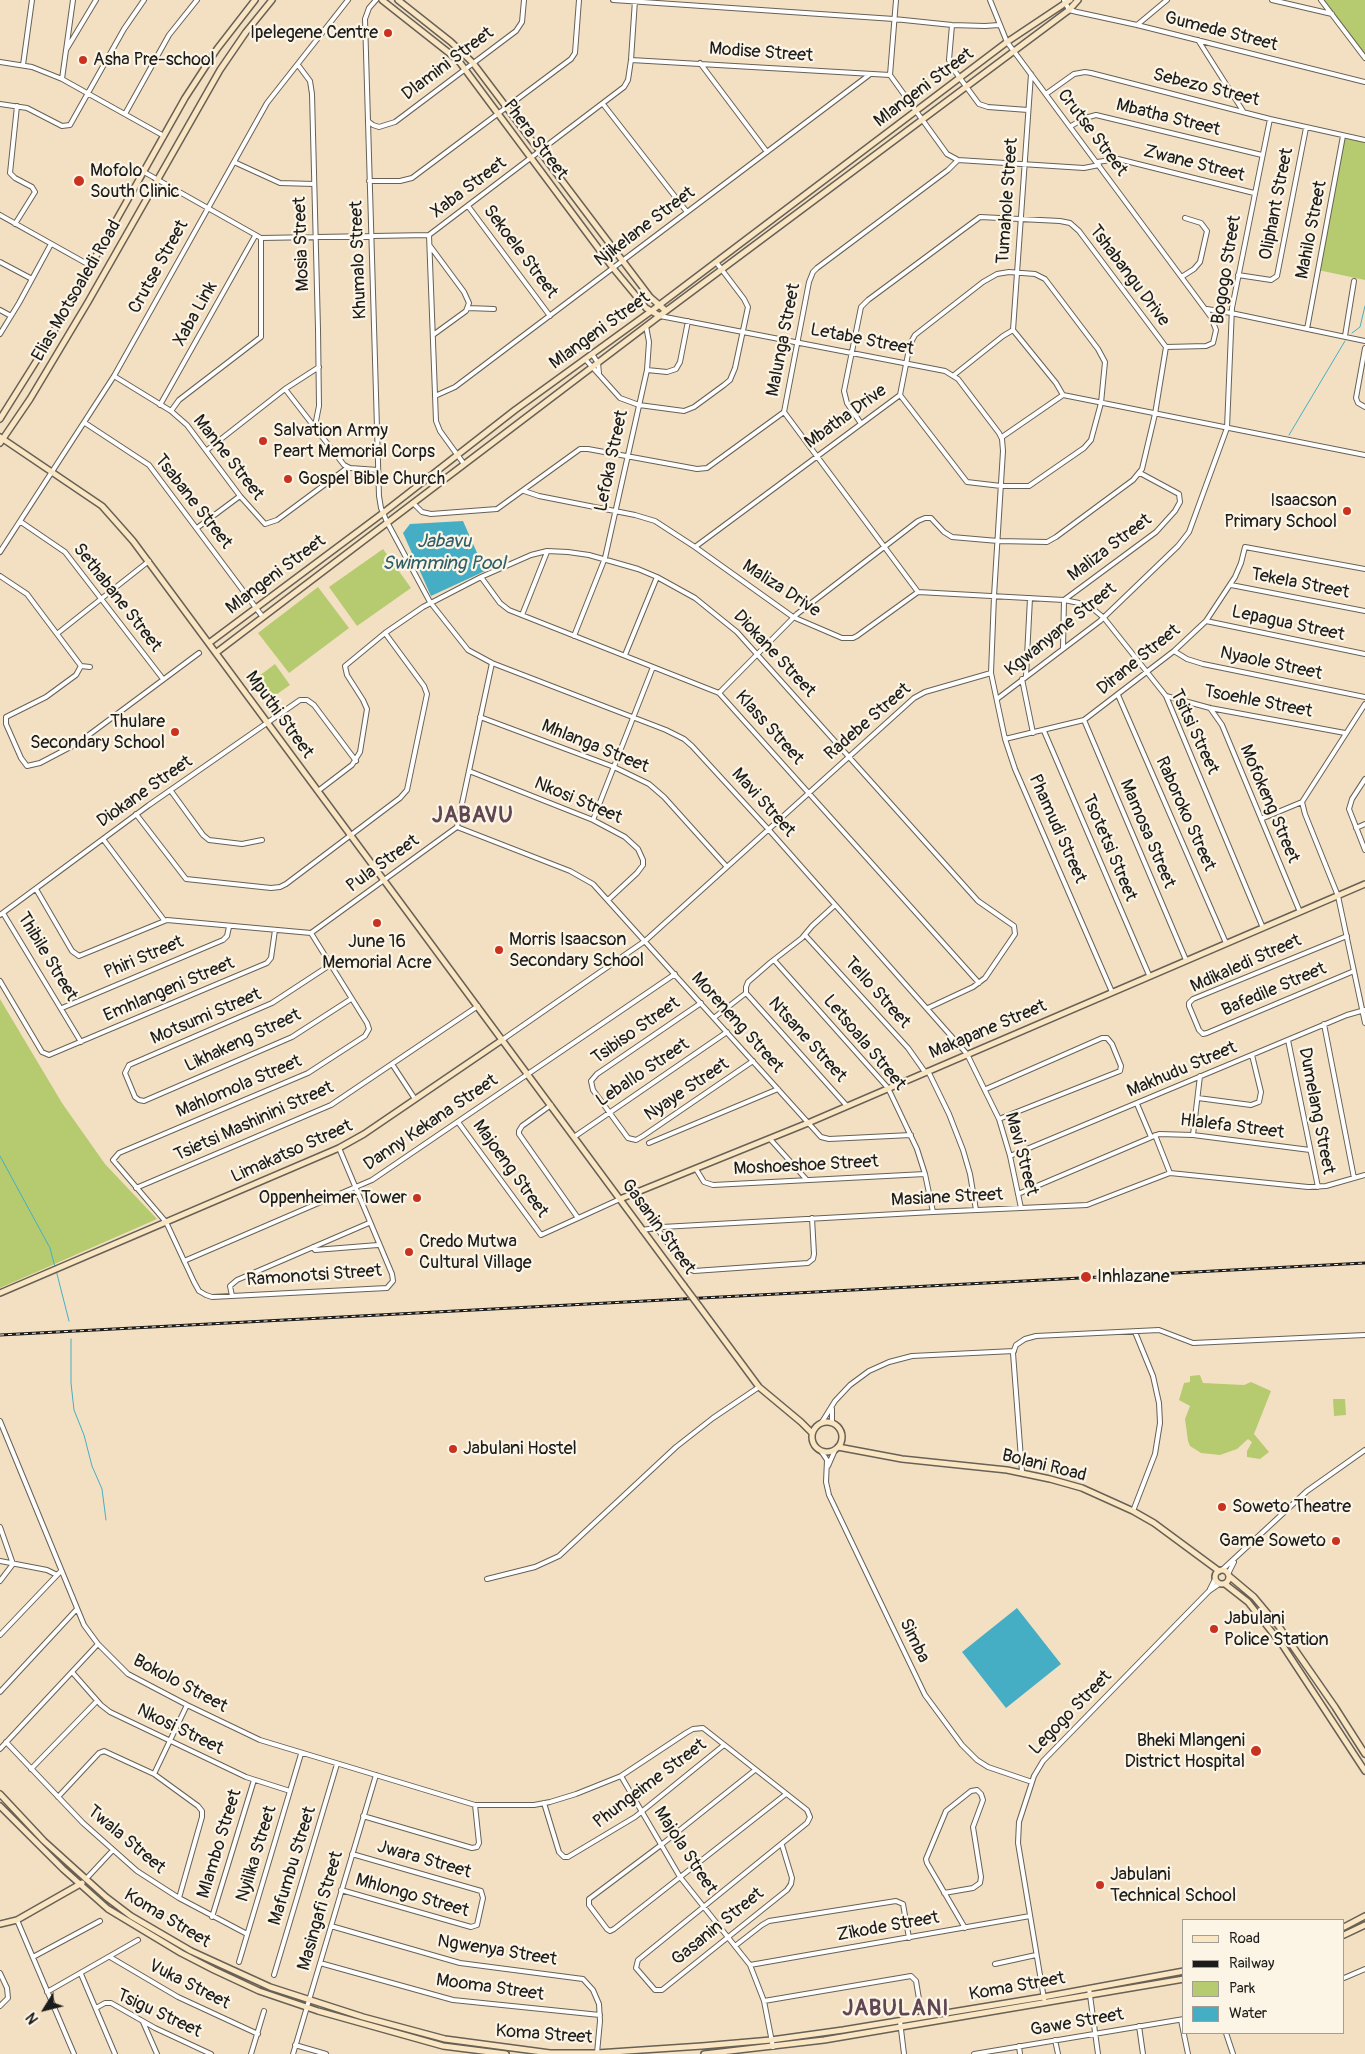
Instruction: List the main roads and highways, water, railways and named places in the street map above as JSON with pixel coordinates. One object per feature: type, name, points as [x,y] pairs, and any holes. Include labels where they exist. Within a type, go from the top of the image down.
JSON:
[{"type":"water","name":"Jabavu Swimming Pool","points":[[463,521],[485,571],[431,596],[403,533],[410,524]]},
{"type":"water","points":[[1017,1608],[1061,1664],[1006,1708],[962,1652]]},
{"type":"waterway","points":[[1352,333],[1360,327],[1365,306]]},
{"type":"waterway","points":[[1289,435],[1345,341]]},
{"type":"waterway","points":[[0,1156],[50,1248],[55,1267]]},
{"type":"waterway","points":[[56,1270],[69,1321]]},
{"type":"waterway","points":[[71,1339],[71,1383],[74,1410],[84,1435],[92,1466],[102,1489],[106,1520]]},
{"type":"railway","points":[[0,1335],[1365,1263]]},
{"type":"place","name":"Ipelegene Centre","points":[[388,33]]},
{"type":"place","name":"Asha Pre-school","points":[[83,60]]},
{"type":"place","name":"Mofolo South Clinic","points":[[79,181]]},
{"type":"place","name":"Salvation Army Peart Memorial Corps","points":[[263,441]]},
{"type":"place","name":"Gospel Bible Church","points":[[288,479]]},
{"type":"place","name":"Isaacson Primary School","points":[[1347,511]]},
{"type":"place","name":"Thulare Secondary School","points":[[175,732]]},
{"type":"place","name":"June 16 Memorial Acre","points":[[377,923]]},
{"type":"place","name":"Morris Isaacson Secondary School","points":[[499,950]]},
{"type":"place","name":"Oppenheimer Tower","points":[[417,1198]]},
{"type":"place","name":"Credo Mutwa Cultural Village","points":[[409,1252]]},
{"type":"place","name":"Inhlazane","points":[[1086,1277]]},
{"type":"place","name":"Jabulani Hostel","points":[[453,1449]]},
{"type":"place","name":"Soweto Theatre","points":[[1222,1507]]},
{"type":"place","name":"Game Soweto","points":[[1336,1541]]},
{"type":"place","name":"Jabulani Police Station","points":[[1214,1629]]},
{"type":"place","name":"Bheki Mlangeni District Hospital","points":[[1256,1751]]},
{"type":"place","name":"Jabulani Technical School","points":[[1100,1885]]},
{"type":"district","name":"JABAVU","points":[[473,816]]},
{"type":"district","name":"JABULANI","points":[[896,2009]]}]
